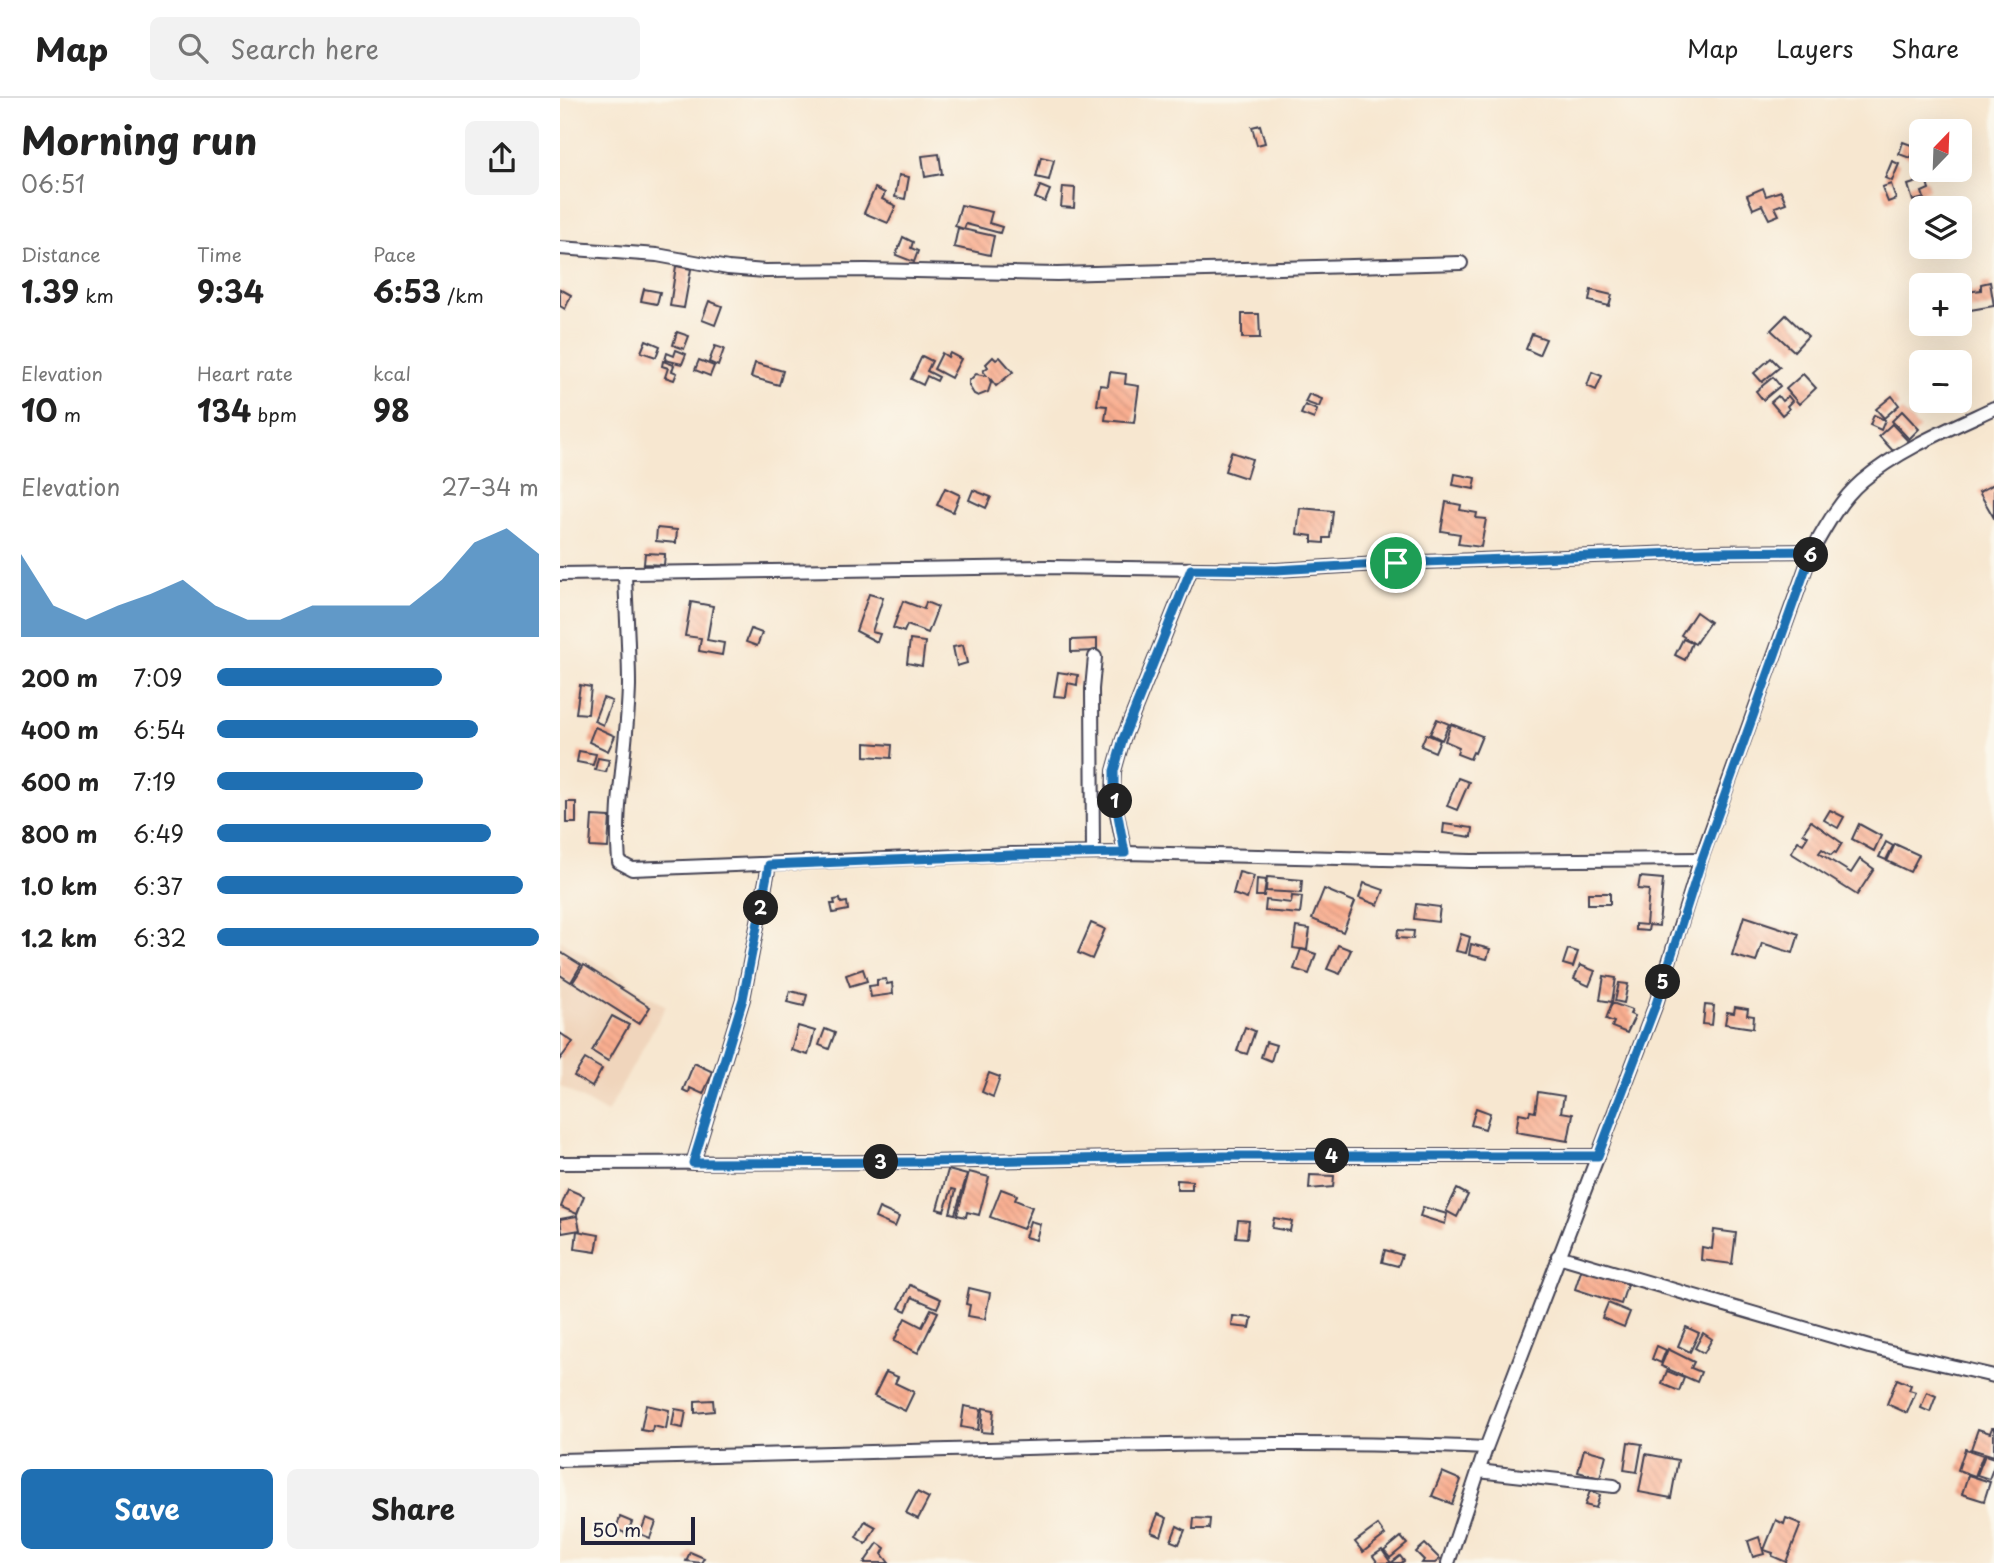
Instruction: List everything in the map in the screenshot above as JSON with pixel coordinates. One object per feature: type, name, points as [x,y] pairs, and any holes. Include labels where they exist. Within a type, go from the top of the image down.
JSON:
[{"type":"street","points":[[560,248],[657,255],[728,268],[765,271],[1057,274],[1461,263]]},
{"type":"street","points":[[1448,1563],[1486,1448],[1656,1004],[1702,859],[1812,551],[1830,519],[1861,482],[1884,464],[1994,408]]},
{"type":"street","points":[[560,574],[1049,567],[1276,570],[1706,552],[1812,551]]},
{"type":"street","points":[[1125,853],[1114,794],[1114,771],[1123,739],[1191,569]]},
{"type":"street","points":[[625,573],[629,686],[619,810],[619,862],[632,869],[1093,853],[1472,861],[1702,859]]},
{"type":"street","points":[[1093,853],[1091,699],[1095,657]]},
{"type":"street","points":[[693,1163],[743,999],[769,865]]},
{"type":"street","points":[[560,1163],[927,1162],[1224,1156],[1598,1156]]},
{"type":"street","points":[[1558,1256],[1869,1347],[1994,1376]]},
{"type":"street","points":[[560,1460],[902,1449],[1379,1443],[1486,1448]]},
{"type":"street","points":[[1478,1471],[1614,1486]]},
{"type":"shaded area","points":[[560,940],[666,1006],[607,1113],[560,1086]]},
{"type":"building","points":[[1260,125],[1265,143],[1257,145],[1252,127]]},
{"type":"building","points":[[1903,142],[1909,144],[1909,158],[1899,154]]},
{"type":"building","points":[[939,154],[942,174],[925,177],[922,156]]},
{"type":"building","points":[[1041,157],[1054,160],[1049,180],[1036,177]]},
{"type":"building","points":[[1892,161],[1899,164],[1892,181],[1885,178]]},
{"type":"building","points":[[899,175],[909,177],[905,199],[895,197]]},
{"type":"building","points":[[1927,182],[1929,189],[1922,192],[1923,196],[1911,196],[1908,185]]},
{"type":"building","points":[[1891,184],[1896,199],[1888,202],[1882,187]]},
{"type":"building","points":[[1040,186],[1050,190],[1045,202],[1035,198]]},
{"type":"building","points":[[1063,187],[1075,188],[1074,208],[1061,207]]},
{"type":"building","points":[[875,188],[885,193],[882,199],[896,206],[888,223],[864,213]]},
{"type":"building","points":[[1763,188],[1766,196],[1781,191],[1786,203],[1775,207],[1779,215],[1769,219],[1762,205],[1753,209],[1747,195]]},
{"type":"building","points":[[961,205],[992,212],[989,223],[1002,227],[1000,233],[966,224],[964,229],[955,226]]},
{"type":"building","points":[[958,228],[994,236],[990,255],[954,247]]},
{"type":"building","points":[[903,237],[913,242],[911,248],[918,251],[914,262],[896,255]]},
{"type":"building","points":[[676,266],[691,269],[684,308],[670,306]]},
{"type":"building","points":[[1990,282],[1994,306],[1972,310],[1972,291],[1981,290],[1981,284]]},
{"type":"building","points":[[560,289],[571,295],[565,309],[560,306]]},
{"type":"building","points":[[644,289],[660,292],[657,304],[641,301]]},
{"type":"building","points":[[1591,290],[1612,295],[1609,306],[1589,301]]},
{"type":"building","points":[[709,301],[722,306],[715,325],[702,320]]},
{"type":"building","points":[[1242,314],[1259,314],[1260,338],[1242,338]]},
{"type":"building","points":[[1786,315],[1808,336],[1794,351],[1771,330]]},
{"type":"building","points":[[677,332],[689,336],[684,349],[673,345]]},
{"type":"building","points":[[1532,334],[1546,339],[1539,355],[1526,349]]},
{"type":"building","points":[[646,340],[660,346],[656,357],[641,352]]},
{"type":"building","points":[[715,346],[724,349],[718,366],[709,362]]},
{"type":"building","points":[[676,350],[686,354],[682,364],[665,360],[667,353],[674,356]]},
{"type":"building","points":[[942,353],[948,357],[950,353],[961,359],[951,378],[934,369]]},
{"type":"building","points":[[922,356],[932,361],[927,371],[939,377],[937,381],[927,376],[923,385],[911,379]]},
{"type":"building","points":[[993,357],[996,360],[1000,357],[1013,372],[996,386],[989,377],[991,383],[988,392],[978,396],[969,386],[969,381],[976,374],[987,376],[983,371]]},
{"type":"building","points":[[1771,358],[1780,367],[1762,382],[1754,373]]},
{"type":"building","points":[[699,360],[714,366],[710,376],[695,370]]},
{"type":"building","points":[[663,361],[674,365],[672,371],[677,373],[674,380],[665,377],[668,368],[662,366]]},
{"type":"building","points":[[755,363],[783,371],[779,385],[751,377]]},
{"type":"building","points":[[1110,372],[1126,374],[1125,384],[1139,386],[1134,423],[1105,420],[1107,406],[1097,405],[1100,385],[1108,386]]},
{"type":"building","points":[[1592,372],[1602,376],[1596,390],[1587,386]]},
{"type":"building","points":[[1803,374],[1816,388],[1799,404],[1786,389]]},
{"type":"building","points":[[1773,377],[1780,386],[1763,400],[1756,391]]},
{"type":"building","points":[[1309,394],[1322,399],[1319,407],[1305,402]]},
{"type":"building","points":[[1778,396],[1782,401],[1788,396],[1792,401],[1787,406],[1789,409],[1782,415],[1771,402]]},
{"type":"building","points":[[1892,396],[1899,405],[1884,418],[1876,409]]},
{"type":"building","points":[[1305,405],[1317,410],[1314,419],[1301,414]]},
{"type":"building","points":[[1902,411],[1919,429],[1909,439],[1892,421]]},
{"type":"building","points":[[1874,415],[1885,420],[1881,430],[1870,425]]},
{"type":"building","points":[[1892,424],[1908,441],[1895,453],[1879,436]]},
{"type":"building","points":[[1231,452],[1252,459],[1246,478],[1225,471]]},
{"type":"building","points":[[1455,474],[1476,478],[1474,489],[1453,485]]},
{"type":"building","points":[[1994,484],[1994,518],[1979,492]]},
{"type":"building","points":[[945,488],[960,495],[953,512],[937,505]]},
{"type":"building","points":[[973,490],[991,497],[986,508],[969,500]]},
{"type":"building","points":[[1446,502],[1461,505],[1460,510],[1477,513],[1476,518],[1486,519],[1481,547],[1458,544],[1460,534],[1441,531]]},
{"type":"building","points":[[1300,508],[1333,511],[1330,538],[1324,538],[1324,543],[1312,542],[1312,536],[1297,534]]},
{"type":"building","points":[[657,528],[677,530],[676,543],[656,541]]},
{"type":"building","points":[[645,553],[665,554],[664,565],[644,564]]},
{"type":"building","points":[[869,594],[883,598],[872,632],[880,634],[877,642],[856,631]]},
{"type":"building","points":[[903,601],[924,609],[926,602],[938,607],[928,633],[907,625],[904,632],[893,628]]},
{"type":"building","points":[[691,602],[713,606],[707,640],[724,643],[722,655],[699,651],[701,638],[685,636]]},
{"type":"building","points":[[1696,612],[1710,622],[1695,644],[1681,635]]},
{"type":"building","points":[[751,629],[762,633],[757,646],[746,642]]},
{"type":"building","points":[[1097,639],[1097,651],[1071,652],[1071,640]]},
{"type":"building","points":[[1683,639],[1692,643],[1685,660],[1675,655]]},
{"type":"building","points":[[910,640],[925,642],[922,666],[907,663]]},
{"type":"building","points":[[963,645],[967,663],[957,666],[953,647]]},
{"type":"building","points":[[1058,672],[1078,675],[1077,685],[1068,683],[1066,697],[1054,696]]},
{"type":"building","points":[[580,685],[591,687],[588,714],[576,713]]},
{"type":"building","points":[[603,698],[612,701],[603,725],[594,721]]},
{"type":"building","points":[[1437,719],[1449,724],[1442,740],[1430,734]]},
{"type":"building","points":[[1451,724],[1482,736],[1470,759],[1457,754],[1459,747],[1445,741]]},
{"type":"building","points":[[595,727],[615,736],[608,751],[589,742]]},
{"type":"building","points":[[1426,734],[1440,740],[1435,752],[1421,746]]},
{"type":"building","points":[[865,743],[892,745],[891,758],[865,756]]},
{"type":"building","points":[[579,751],[596,754],[593,765],[577,762]]},
{"type":"building","points":[[598,758],[609,760],[606,772],[595,770]]},
{"type":"building","points":[[1458,778],[1469,782],[1457,810],[1447,806]]},
{"type":"building","points":[[567,802],[576,802],[576,823],[567,823]]},
{"type":"building","points":[[1830,810],[1844,817],[1838,828],[1824,820]]},
{"type":"building","points":[[592,816],[610,817],[608,848],[590,847]]},
{"type":"building","points":[[1811,821],[1842,843],[1836,853],[1831,855],[1822,849],[1819,853],[1851,873],[1860,859],[1874,869],[1857,895],[1791,853],[1798,841],[1803,844],[1808,836],[1803,833]]},
{"type":"building","points":[[1444,824],[1473,828],[1472,837],[1443,833]]},
{"type":"building","points":[[1859,824],[1881,836],[1874,851],[1852,839]]},
{"type":"building","points":[[1886,842],[1893,846],[1886,860],[1879,857]]},
{"type":"building","points":[[1895,844],[1919,855],[1910,872],[1887,861]]},
{"type":"building","points":[[1239,872],[1254,876],[1247,899],[1233,894]]},
{"type":"building","points":[[1267,877],[1302,880],[1301,893],[1266,891]]},
{"type":"building","points":[[1640,877],[1663,879],[1659,926],[1649,925],[1648,931],[1635,930],[1635,924],[1646,925],[1649,890],[1638,889]]},
{"type":"building","points":[[1257,879],[1266,880],[1264,896],[1256,896]]},
{"type":"building","points":[[1364,883],[1384,890],[1378,905],[1359,898]]},
{"type":"building","points":[[1324,889],[1355,902],[1343,932],[1312,919]]},
{"type":"building","points":[[1588,893],[1610,893],[1610,904],[1588,904]]},
{"type":"building","points":[[1292,896],[1302,897],[1300,914],[1265,911],[1266,900],[1291,903]]},
{"type":"building","points":[[840,899],[841,903],[847,902],[848,910],[833,913],[831,904]]},
{"type":"building","points":[[1416,904],[1440,907],[1438,922],[1414,919]]},
{"type":"building","points":[[1744,916],[1799,934],[1793,953],[1762,943],[1756,962],[1732,955]]},
{"type":"building","points":[[1091,923],[1105,929],[1092,959],[1078,953]]},
{"type":"building","points":[[1296,927],[1310,929],[1307,950],[1293,948]]},
{"type":"building","points":[[1398,930],[1414,931],[1413,939],[1397,938]]},
{"type":"building","points":[[1461,934],[1470,937],[1466,953],[1456,951]]},
{"type":"building","points":[[1471,944],[1490,949],[1487,959],[1469,955]]},
{"type":"building","points":[[1338,945],[1351,950],[1340,974],[1327,969]]},
{"type":"building","points":[[1301,949],[1316,954],[1309,974],[1294,969]]},
{"type":"building","points":[[1568,949],[1578,952],[1573,967],[1563,964]]},
{"type":"building","points":[[560,952],[581,965],[571,982],[560,975]]},
{"type":"building","points":[[584,965],[650,1007],[639,1024],[573,982]]},
{"type":"building","points":[[1580,965],[1595,971],[1589,986],[1574,979]]},
{"type":"building","points":[[863,969],[867,981],[850,986],[846,975]]},
{"type":"building","points":[[1604,976],[1616,978],[1612,1002],[1600,1000]]},
{"type":"building","points":[[886,979],[887,984],[892,983],[893,994],[871,997],[869,986],[877,985],[877,980]]},
{"type":"building","points":[[1619,983],[1628,984],[1624,1003],[1615,1001]]},
{"type":"building","points":[[790,991],[807,995],[804,1006],[787,1002]]},
{"type":"building","points":[[1612,1003],[1632,1010],[1630,1014],[1635,1016],[1627,1033],[1612,1027],[1614,1022],[1606,1019]]},
{"type":"building","points":[[1705,1005],[1714,1006],[1712,1025],[1703,1024]]},
{"type":"building","points":[[1735,1007],[1748,1009],[1747,1015],[1754,1016],[1753,1028],[1725,1024],[1727,1012],[1734,1013]]},
{"type":"building","points":[[612,1016],[629,1025],[608,1061],[592,1051]]},
{"type":"building","points":[[798,1026],[815,1031],[808,1055],[791,1050]]},
{"type":"building","points":[[1245,1027],[1255,1031],[1247,1054],[1237,1051]]},
{"type":"building","points":[[825,1029],[835,1033],[829,1049],[819,1045]]},
{"type":"building","points":[[560,1033],[573,1042],[560,1059]]},
{"type":"building","points":[[1266,1042],[1276,1045],[1271,1061],[1261,1057]]},
{"type":"building","points":[[585,1059],[602,1069],[592,1087],[574,1076]]},
{"type":"building","points":[[694,1063],[713,1072],[703,1094],[690,1088],[689,1093],[683,1090]]},
{"type":"building","points":[[989,1073],[1000,1077],[993,1097],[982,1092]]},
{"type":"building","points":[[1538,1092],[1564,1096],[1561,1112],[1573,1114],[1568,1141],[1516,1132],[1519,1113],[1529,1115],[1530,1111],[1535,1112]]},
{"type":"building","points":[[1476,1108],[1490,1113],[1485,1129],[1471,1125]]},
{"type":"building","points":[[948,1170],[967,1175],[955,1214],[950,1213],[956,1190],[952,1189],[944,1211],[937,1209]]},
{"type":"building","points":[[969,1172],[989,1177],[979,1215],[967,1212],[966,1217],[957,1215]]},
{"type":"building","points":[[1310,1175],[1334,1176],[1333,1187],[1309,1189]]},
{"type":"building","points":[[1177,1180],[1192,1181],[1192,1190],[1177,1190]]},
{"type":"building","points":[[568,1189],[584,1196],[577,1214],[561,1207]]},
{"type":"building","points":[[1001,1189],[1017,1195],[1015,1200],[1032,1207],[1023,1229],[990,1217]]},
{"type":"building","points":[[1457,1189],[1468,1195],[1457,1217],[1446,1211]]},
{"type":"building","points":[[1423,1207],[1447,1214],[1445,1224],[1420,1216]]},
{"type":"building","points":[[879,1208],[899,1217],[895,1227],[875,1218]]},
{"type":"building","points":[[577,1216],[580,1230],[562,1233],[560,1219]]},
{"type":"building","points":[[1274,1218],[1292,1221],[1290,1231],[1272,1228]]},
{"type":"building","points":[[1238,1220],[1249,1221],[1247,1238],[1236,1237]]},
{"type":"building","points":[[1030,1221],[1040,1224],[1036,1240],[1025,1237]]},
{"type":"building","points":[[1714,1230],[1736,1233],[1732,1264],[1701,1260],[1702,1247],[1712,1249]]},
{"type":"building","points":[[577,1231],[599,1235],[596,1252],[575,1249]]},
{"type":"building","points":[[1385,1250],[1402,1255],[1398,1266],[1382,1262]]},
{"type":"building","points":[[1582,1268],[1628,1282],[1621,1304],[1575,1289]]},
{"type":"building","points":[[910,1285],[941,1299],[937,1308],[912,1297],[906,1311],[899,1308]]},
{"type":"building","points":[[969,1288],[990,1293],[985,1319],[968,1316],[970,1305],[966,1304]]},
{"type":"building","points":[[1608,1303],[1630,1312],[1624,1327],[1602,1318]]},
{"type":"building","points":[[931,1309],[938,1312],[918,1353],[894,1341],[905,1318],[922,1327]]},
{"type":"building","points":[[1233,1316],[1252,1318],[1250,1328],[1232,1326]]},
{"type":"building","points":[[1686,1327],[1699,1333],[1690,1352],[1678,1346]]},
{"type":"building","points":[[1703,1333],[1712,1339],[1704,1353],[1695,1348]]},
{"type":"building","points":[[1657,1346],[1666,1350],[1661,1363],[1652,1359]]},
{"type":"building","points":[[1668,1349],[1694,1362],[1691,1368],[1701,1372],[1697,1382],[1661,1366]]},
{"type":"building","points":[[1667,1371],[1684,1378],[1679,1391],[1662,1384]]},
{"type":"building","points":[[886,1372],[898,1377],[895,1383],[914,1392],[905,1411],[874,1396]]},
{"type":"building","points":[[1897,1379],[1911,1385],[1909,1390],[1916,1392],[1907,1413],[1887,1404]]},
{"type":"building","points":[[1927,1392],[1936,1396],[1930,1412],[1921,1408]]},
{"type":"building","points":[[713,1400],[714,1411],[695,1413],[695,1401]]},
{"type":"building","points":[[646,1405],[669,1410],[666,1429],[653,1426],[652,1432],[641,1430]]},
{"type":"building","points":[[964,1406],[981,1409],[978,1430],[961,1427]]},
{"type":"building","points":[[983,1408],[994,1410],[992,1433],[981,1432]]},
{"type":"building","points":[[675,1409],[686,1411],[683,1428],[672,1426]]},
{"type":"building","points":[[1992,1428],[1994,1456],[1971,1449],[1978,1429],[1990,1433]]},
{"type":"building","points":[[1628,1442],[1642,1444],[1637,1472],[1624,1470]]},
{"type":"building","points":[[1584,1449],[1606,1455],[1600,1478],[1578,1472]]},
{"type":"building","points":[[1965,1449],[1983,1455],[1975,1476],[1958,1470]]},
{"type":"building","points":[[1646,1454],[1678,1460],[1671,1498],[1639,1492]]},
{"type":"building","points":[[1985,1455],[1994,1458],[1989,1479],[1977,1475]]},
{"type":"building","points":[[1442,1472],[1461,1480],[1452,1504],[1432,1496]]},
{"type":"building","points":[[1968,1475],[1990,1482],[1984,1501],[1962,1494]]},
{"type":"building","points":[[1590,1491],[1600,1495],[1596,1508],[1585,1505]]},
{"type":"building","points":[[917,1492],[929,1498],[918,1519],[906,1513]]},
{"type":"building","points":[[1158,1514],[1167,1518],[1161,1536],[1151,1532]]},
{"type":"building","points":[[620,1517],[632,1522],[627,1534],[616,1529]]},
{"type":"building","points":[[646,1518],[656,1522],[650,1538],[640,1534]]},
{"type":"building","points":[[1194,1518],[1210,1519],[1209,1529],[1193,1529]]},
{"type":"building","points":[[1786,1518],[1801,1524],[1786,1562],[1764,1550],[1776,1520],[1784,1524]]},
{"type":"building","points":[[865,1521],[876,1527],[866,1544],[856,1537]]},
{"type":"building","points":[[1378,1525],[1385,1535],[1363,1552],[1355,1542]]},
{"type":"building","points":[[1177,1526],[1185,1530],[1179,1544],[1171,1541]]},
{"type":"building","points":[[1401,1537],[1407,1544],[1390,1558],[1384,1551]]},
{"type":"building","points":[[1759,1537],[1764,1554],[1753,1557],[1748,1541]]},
{"type":"building","points":[[878,1543],[885,1548],[882,1554],[889,1563],[864,1563]]},
{"type":"building","points":[[1425,1544],[1440,1559],[1435,1563],[1422,1563],[1424,1560],[1416,1552]]},
{"type":"building","points":[[1382,1550],[1391,1563],[1378,1563],[1373,1556]]},
{"type":"building","points":[[690,1552],[704,1558],[701,1563],[686,1561]]},
{"type":"building","points":[[1400,1556],[1404,1561],[1401,1563],[1391,1563]]},
{"type":"route","points":[[1812,551],[1702,859],[1656,1004],[1598,1156],[1224,1156],[693,1163],[743,999],[769,865],[1125,853],[1114,794],[1114,771],[1123,739],[1191,569],[1276,570],[1396,563],[1812,551]]}]
